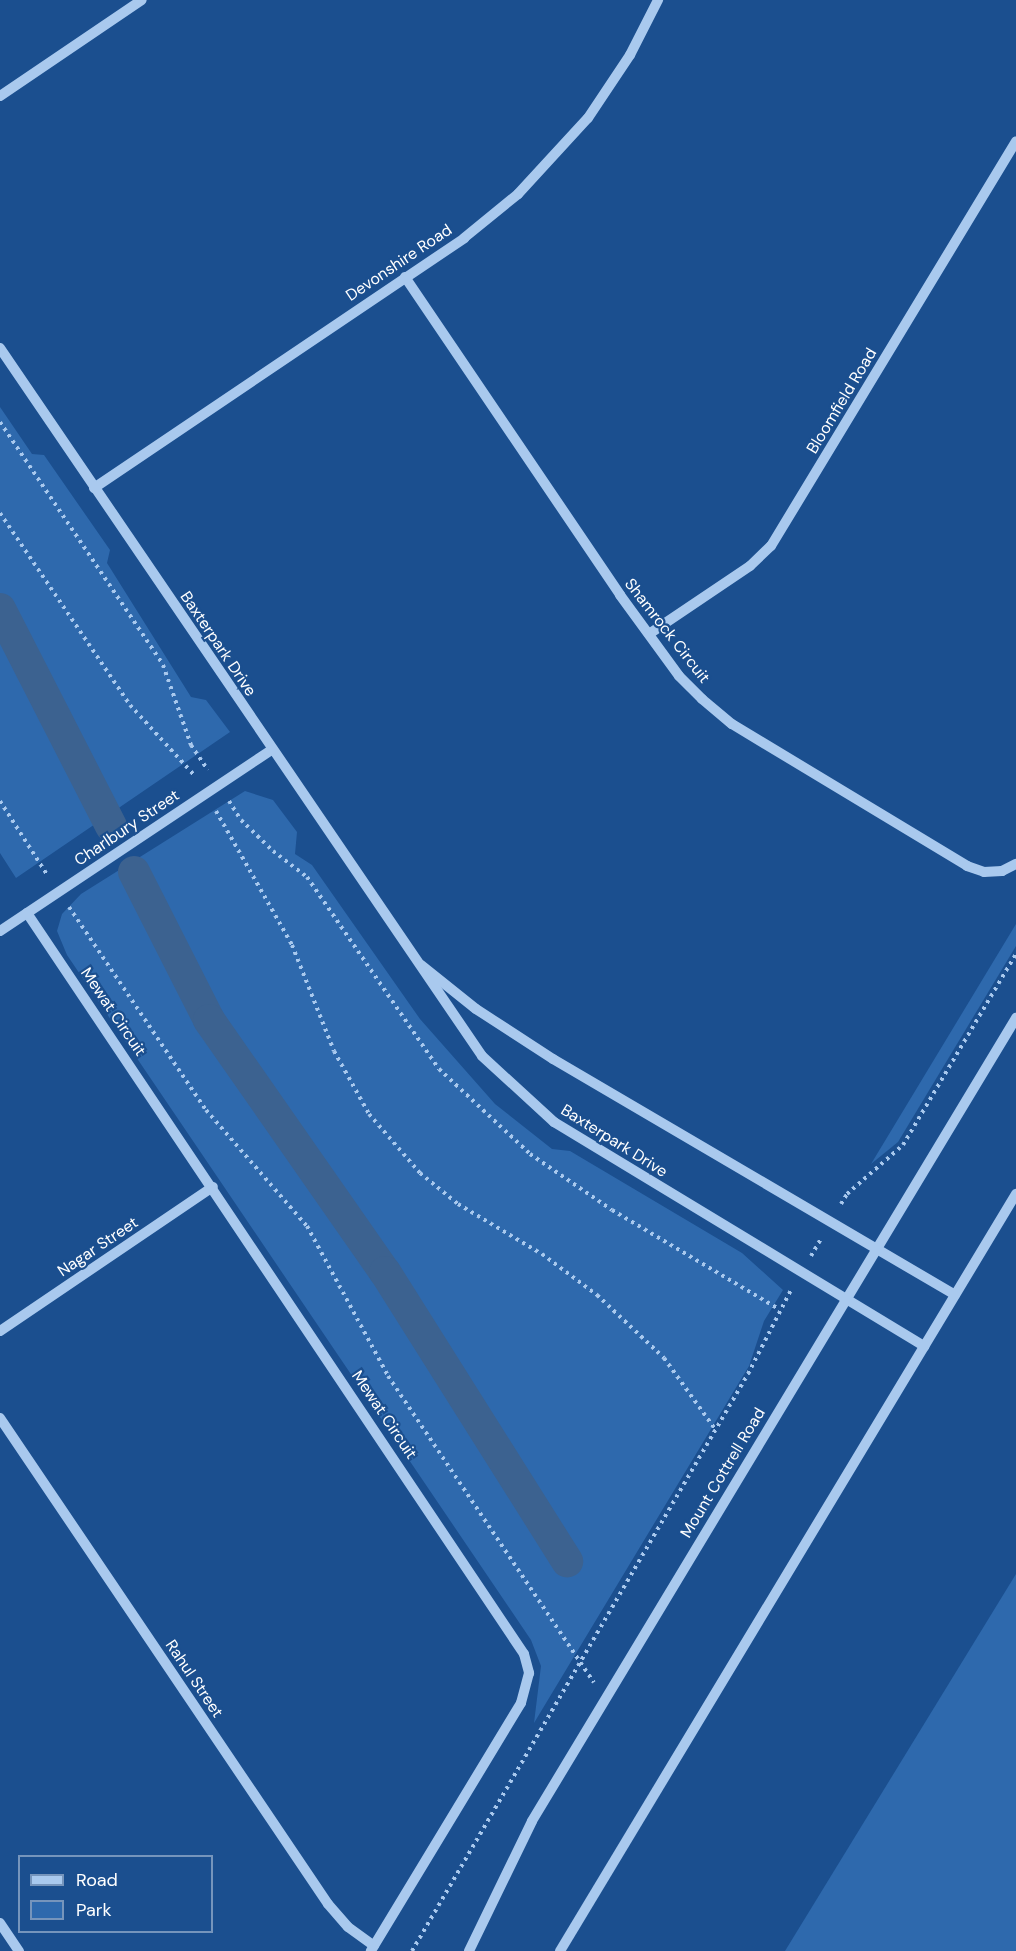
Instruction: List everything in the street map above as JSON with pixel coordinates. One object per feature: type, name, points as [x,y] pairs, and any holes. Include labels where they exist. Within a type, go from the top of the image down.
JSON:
[{"type":"street","points":[[0,96],[142,0]]},
{"type":"street","name":"Devonshire Road","points":[[94,488],[405,278],[488,219],[568,142],[619,73],[658,0]]},
{"type":"street","name":"Bloomfield Road","points":[[649,634],[750,566],[771,546],[1016,141]]},
{"type":"street","name":"Shamrock Circuit","points":[[405,278],[679,676],[732,724],[967,866],[984,872],[1002,871],[1016,864]]},
{"type":"street","name":"Baxterpark Drive","points":[[0,348],[412,957],[482,1056],[528,1101],[583,1141],[924,1346]]},
{"type":"street","name":"Charlbury Street","points":[[0,931],[272,750]]},
{"type":"street","name":"Mewat Circuit","points":[[27,913],[518,1640],[529,1673],[521,1703],[373,1949]]},
{"type":"street","name":"Baxterpark Drive","points":[[412,957],[476,1009],[553,1059],[955,1294]]},
{"type":"street","name":"Mount Cottrell Road","points":[[469,1951],[532,1821],[1016,1018]]},
{"type":"street","name":"Nagar Street","points":[[0,1331],[213,1187]]},
{"type":"street","points":[[560,1951],[1016,1194]]},
{"type":"street","name":"Rahul Street","points":[[0,1418],[328,1904],[348,1927],[373,1949]]},
{"type":"street","points":[[0,1923],[19,1951]]},
{"type":"path","points":[[0,422],[163,664],[191,745],[241,820],[307,876],[439,1068],[530,1154],[612,1210],[780,1309]]},
{"type":"path","points":[[0,513],[130,705],[191,770],[206,794],[292,945],[334,1051],[369,1114],[420,1173],[458,1204],[542,1254],[597,1295],[664,1358],[715,1429]]},
{"type":"path","points":[[0,801],[206,1110],[307,1226],[388,1376],[606,1698]]},
{"type":"path","points":[[412,1951],[579,1659],[715,1429],[780,1309],[847,1194],[903,1145],[1016,954]]},
{"type":"green space","points":[[0,407],[32,454],[44,455],[110,550],[107,563],[191,697],[206,700],[230,732],[16,878],[0,853]]},
{"type":"green space","points":[[245,791],[273,800],[297,832],[295,854],[312,865],[420,1019],[495,1104],[552,1149],[570,1151],[742,1253],[783,1290],[764,1321],[749,1366],[534,1723],[541,1666],[531,1640],[67,955],[57,931],[62,914],[81,894]]},
{"type":"green space","points":[[1016,924],[1016,946],[898,1142],[871,1164]]},
{"type":"green space","points":[[1016,1574],[1016,1951],[785,1951]]},
{"type":"waterway","points":[[0,609],[111,826]]},
{"type":"waterway","points":[[134,872],[209,1020],[385,1272],[567,1561]]}]
